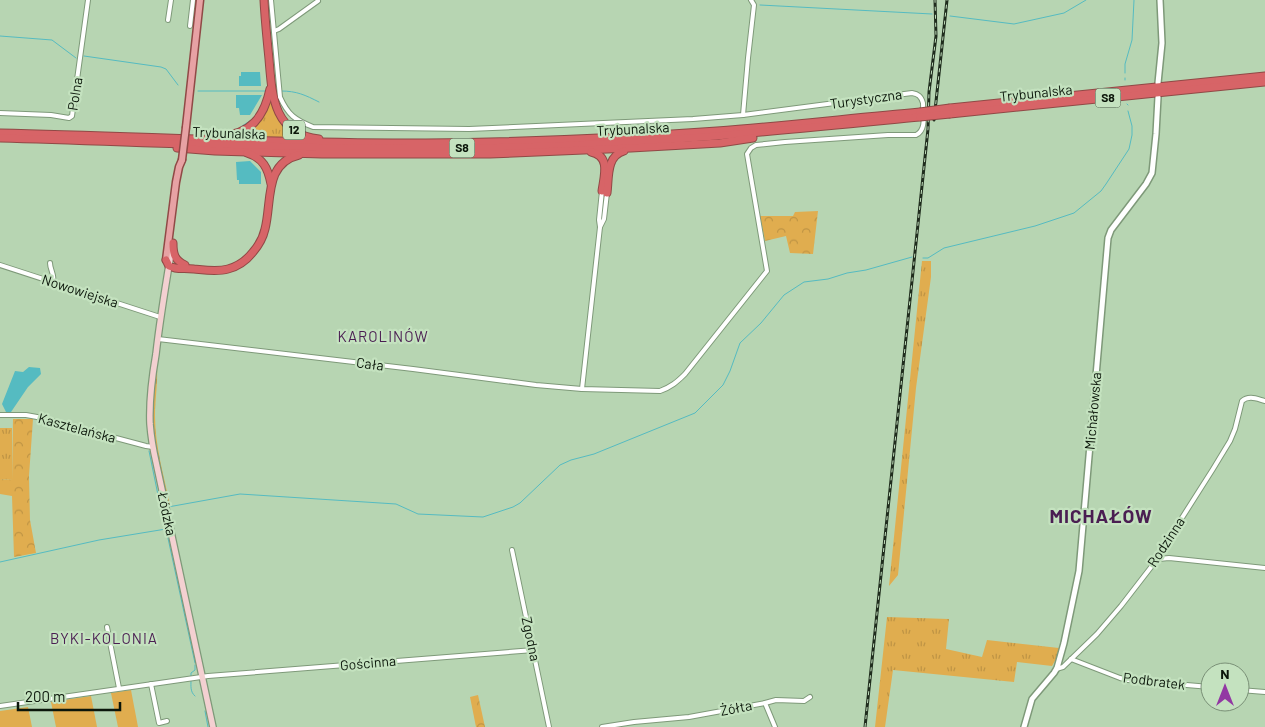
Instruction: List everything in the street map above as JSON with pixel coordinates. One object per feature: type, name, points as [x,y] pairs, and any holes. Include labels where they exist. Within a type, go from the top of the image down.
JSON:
[{"type":"highway","name":"12","points":[[264,0],[270,88],[278,111],[289,127],[305,136],[341,142]]},
{"type":"highway","name":"Trybunalska","points":[[950,111],[1265,76]]},
{"type":"highway","name":"Trybunalska","points":[[0,133],[341,142],[462,143],[626,137],[748,129],[1265,82]]},
{"type":"highway","points":[[188,138],[227,135],[245,129],[255,122],[263,112],[270,88]]},
{"type":"highway","name":"Trybunalska","points":[[0,138],[319,148],[548,146],[632,142],[792,130],[920,114]]},
{"type":"highway","points":[[132,142],[151,146],[200,150],[322,154],[445,154],[585,151],[723,142],[792,130]]},
{"type":"highway","points":[[604,192],[612,160],[619,152],[632,148]]},
{"type":"highway","points":[[238,151],[252,155],[262,162],[268,171],[271,187]]},
{"type":"highway","points":[[585,151],[598,154],[604,160],[604,192]]},
{"type":"highway","name":"12","points":[[168,264],[173,268],[216,268],[239,261],[252,253],[260,244],[265,231],[271,187],[276,170],[285,161],[298,155],[322,154]]},
{"type":"highway","points":[[168,276],[181,267],[180,262],[173,253],[173,243]]},
{"type":"main road","name":"Łódzka","points":[[163,298],[173,243],[200,0]]},
{"type":"main road","name":"Łódzka","points":[[182,160],[176,182],[168,264],[150,400],[150,423],[153,447],[200,677],[213,727]]},
{"type":"street","name":"Polna","points":[[0,113],[50,115],[69,118],[72,116],[88,0]]},
{"type":"street","points":[[168,20],[171,0]]},
{"type":"street","points":[[190,26],[193,0]]},
{"type":"street","points":[[271,0],[280,97],[291,116],[300,122],[313,127],[469,129],[700,119],[743,115],[754,5],[751,0]]},
{"type":"street","points":[[1158,82],[1162,43],[1160,0]]},
{"type":"street","points":[[274,31],[279,30],[318,1]]},
{"type":"street","name":"Turystyczna","points":[[743,115],[912,93],[918,95],[923,103],[923,126],[919,134],[916,135],[785,142],[756,145],[748,150],[747,154],[767,271]]},
{"type":"street","name":"Michałowska","points":[[1024,727],[1032,698],[1056,669],[1064,643],[1079,566],[1108,238],[1115,224],[1146,184],[1152,173],[1158,97]]},
{"type":"street","points":[[582,389],[600,227],[599,220],[604,192]]},
{"type":"street","points":[[50,264],[54,277],[53,282]]},
{"type":"street","name":"Nowowiejska","points":[[0,265],[160,318]]},
{"type":"street","name":"Cała","points":[[158,339],[536,385],[582,389],[654,391],[668,388],[685,374],[767,271]]},
{"type":"street","name":"Rodzinna","points":[[1056,669],[1063,667],[1097,634],[1159,559],[1159,554],[1230,440],[1235,429],[1242,401],[1246,398],[1265,401]]},
{"type":"street","name":"Kasztelańska","points":[[0,416],[26,415],[37,417],[153,447]]},
{"type":"street","name":"Zgodna","points":[[512,550],[550,727]]},
{"type":"street","points":[[1159,559],[1170,558],[1265,568]]},
{"type":"street","points":[[107,627],[119,688]]},
{"type":"street","name":"Gościnna","points":[[0,706],[200,677],[534,650]]},
{"type":"street","name":"Podbratek","points":[[1071,659],[1128,680],[1200,686]]},
{"type":"street","points":[[151,684],[159,723],[168,721]]},
{"type":"street","points":[[1250,691],[1265,692]]},
{"type":"street","name":"Żółta","points":[[602,727],[689,717],[776,700],[804,701],[810,696]]},
{"type":"street","points":[[765,703],[775,727]]},
{"type":"green space","points":[[271,97],[275,111],[304,138],[237,135],[246,131]]},
{"type":"green space","points":[[818,211],[813,254],[790,253],[786,236],[765,241],[760,216],[793,216],[795,212]]},
{"type":"green space","points":[[922,261],[931,261],[931,277],[916,388],[898,575],[889,586]]},
{"type":"green space","points":[[157,366],[155,427],[160,461],[170,505],[167,506],[154,436],[153,401]]},
{"type":"green space","points":[[13,419],[33,419],[29,476],[30,520],[36,553],[14,557],[12,496],[0,494],[0,479],[12,480]]},
{"type":"green space","points":[[0,428],[12,428],[12,480],[0,479]]},
{"type":"green space","points":[[887,617],[949,619],[946,649],[982,657],[987,640],[1059,648],[1052,666],[1017,662],[1014,682],[893,670],[885,727],[875,727]]},
{"type":"green space","points":[[131,690],[138,727],[118,727],[111,693]]},
{"type":"green space","points":[[478,695],[485,727],[476,727],[470,697]]},
{"type":"green space","points":[[91,696],[97,727],[56,727],[51,702]]},
{"type":"green space","points":[[28,707],[32,727],[0,727],[0,711]]},
{"type":"water","points":[[241,72],[260,72],[261,86],[239,86]]},
{"type":"water","points":[[236,95],[262,95],[250,115],[240,115],[239,108],[236,108]]},
{"type":"water","points":[[250,161],[261,172],[261,184],[239,184],[236,162]]},
{"type":"water","points":[[29,367],[40,368],[41,374],[28,387],[11,412],[6,412],[2,404],[15,371],[23,372]]},
{"type":"waterway","points":[[950,16],[1014,24],[1064,13],[1086,0]]},
{"type":"waterway","points":[[1125,73],[1125,64],[1132,40],[1134,0]]},
{"type":"waterway","points":[[760,5],[932,14]]},
{"type":"waterway","points":[[0,36],[52,40],[76,58]]},
{"type":"waterway","points":[[84,56],[161,67],[166,69],[178,85]]},
{"type":"waterway","points":[[198,91],[266,91]]},
{"type":"waterway","points":[[281,91],[301,94],[319,102]]},
{"type":"waterway","points":[[923,258],[928,258],[944,248],[1035,226],[1074,213],[1101,191],[1129,149],[1132,126],[1128,111]]},
{"type":"waterway","points":[[242,126],[253,119],[258,112]]},
{"type":"waterway","points":[[197,133],[221,133]]},
{"type":"waterway","points":[[168,507],[240,494],[396,504],[418,514],[483,517],[513,507],[520,503],[560,465],[594,454],[695,413],[723,385],[740,343],[761,323],[784,295],[804,282],[828,279],[912,257]]},
{"type":"waterway","points":[[149,451],[158,495]]},
{"type":"waterway","points":[[0,562],[99,540],[166,529],[159,500]]},
{"type":"waterway","points":[[166,529],[195,663]]},
{"type":"waterway","points":[[191,676],[191,673],[195,670],[195,665]]},
{"type":"waterway","points":[[191,680],[191,687],[195,696]]},
{"type":"waterway","points":[[205,711],[208,727]]},
{"type":"railway","points":[[865,727],[928,129],[929,92],[936,36],[935,0]]},
{"type":"railway","points":[[934,120],[947,0]]},
{"type":"district","name":"KAROLINÓW","points":[[383,337]]},
{"type":"district","name":"MICHAŁÓW","points":[[1101,516]]},
{"type":"district","name":"BYKI-KOLONIA","points":[[104,639]]}]
